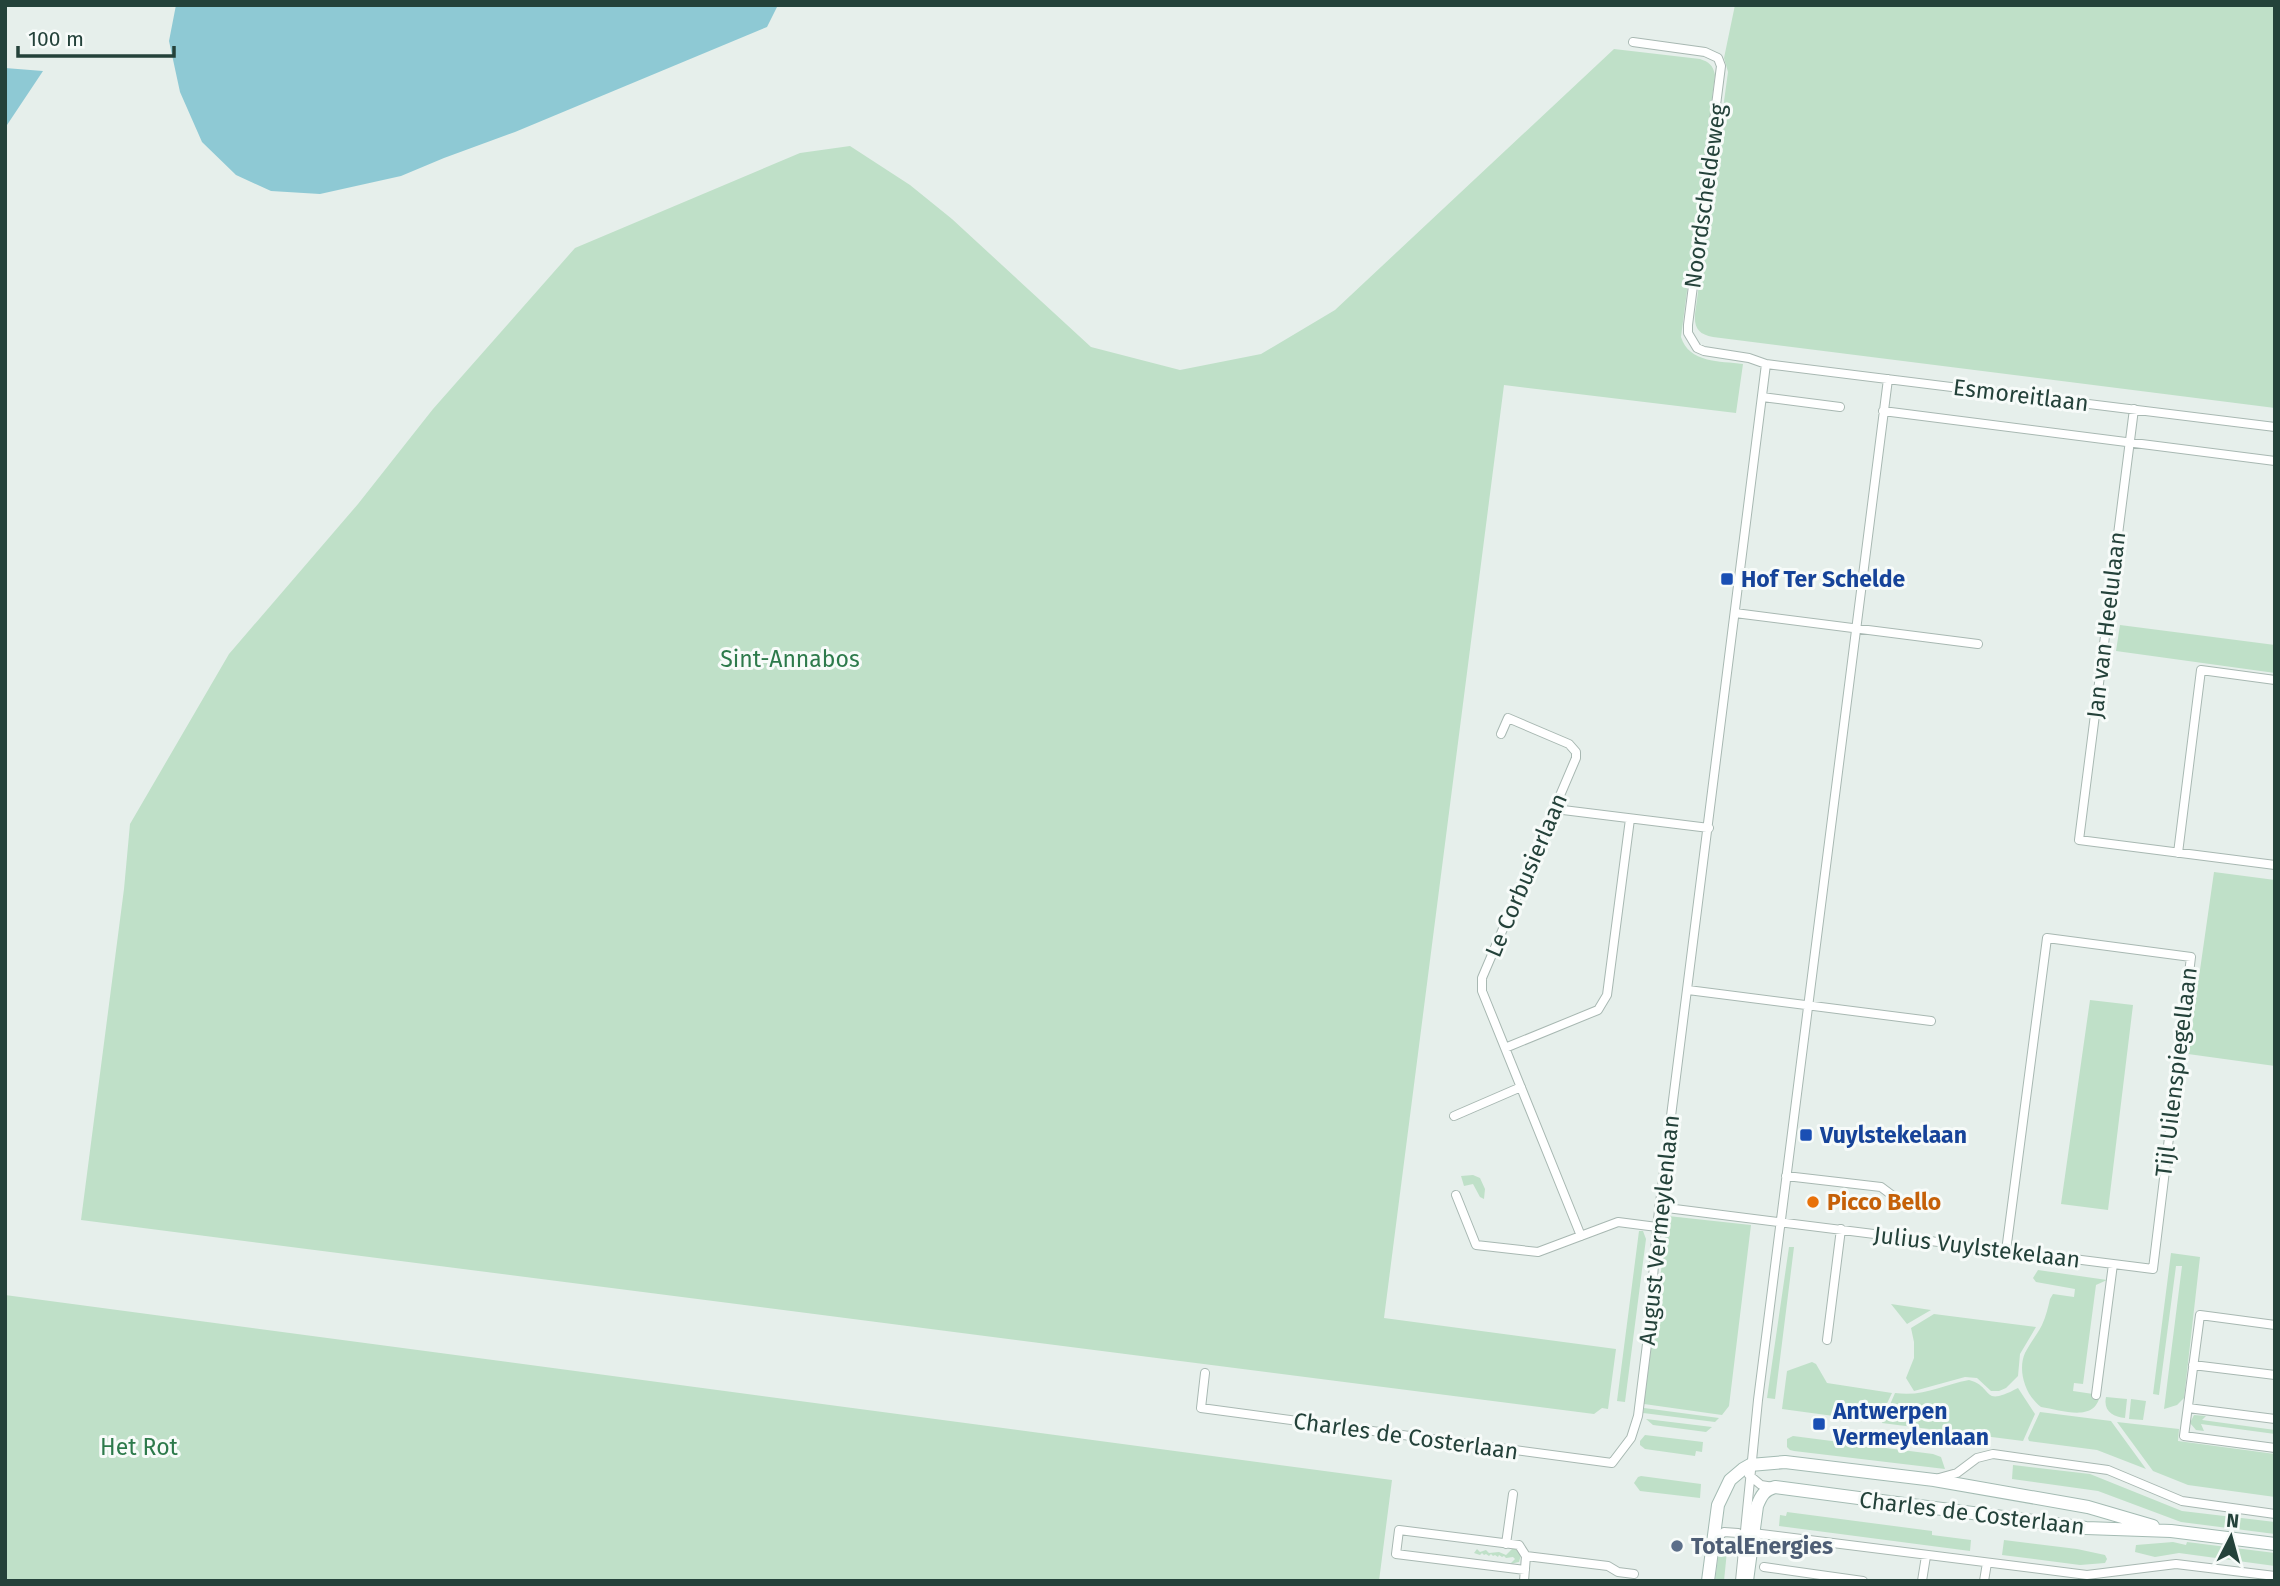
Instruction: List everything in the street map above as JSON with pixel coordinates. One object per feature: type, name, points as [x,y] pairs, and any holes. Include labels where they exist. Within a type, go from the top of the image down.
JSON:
[{"type":"main road","name":"Charles de Costerlaan","points":[[1750,1470],[1785,1462],[1934,1480],[2088,1507],[2171,1531]]},
{"type":"main road","points":[[1708,1581],[1721,1496],[1730,1480],[1750,1470]]},
{"type":"main road","name":"Charles de Costerlaan","points":[[1775,1487],[2086,1528],[2171,1531],[2275,1544]]},
{"type":"main road","points":[[1746,1581],[1748,1536],[1757,1506],[1767,1489],[1775,1487]]},
{"type":"street","name":"Noordscheldeweg","points":[[1633,42],[1705,52],[1717,58],[1721,66],[1688,333],[1692,342],[1704,351],[1749,358],[1766,364]]},
{"type":"street","name":"Esmoreitlaan","points":[[1766,364],[2275,426]]},
{"type":"street","name":"August Vermeylenlaan","points":[[1612,1463],[1630,1438],[1638,1416],[1649,1328],[1659,1207],[1766,364]]},
{"type":"street","points":[[1740,1581],[1748,1536],[1750,1470],[1780,1222],[1888,379]]},
{"type":"street","points":[[1762,397],[1840,407]]},
{"type":"street","name":"Jan van Heelulaan","points":[[2134,409],[2079,840],[2178,853]]},
{"type":"street","name":"Esmoreitlaan","points":[[1883,411],[2275,461]]},
{"type":"street","points":[[1735,613],[1978,644]]},
{"type":"street","points":[[2275,680],[2201,670],[2178,853],[2275,865]]},
{"type":"street","name":"Le Corbusierlaan","points":[[1501,734],[1508,718],[1573,747],[1576,758],[1482,978],[1482,991],[1581,1236]]},
{"type":"street","points":[[1555,809],[1709,828]]},
{"type":"street","points":[[1505,1048],[1598,1010],[1607,995],[1630,819]]},
{"type":"street","name":"Tijl Uilenspiegellaan","points":[[2006,1251],[2047,938],[2057,939],[2191,957],[2152,1269]]},
{"type":"street","points":[[1688,990],[1931,1021]]},
{"type":"street","points":[[1454,1116],[1521,1087]]},
{"type":"street","points":[[1786,1175],[1881,1187],[1893,1196]]},
{"type":"street","points":[[1456,1195],[1476,1245],[1538,1252],[1618,1222],[1657,1227]]},
{"type":"street","name":"Julius Vuylstekelaan","points":[[1659,1207],[2152,1269]]},
{"type":"street","name":"Julius Vuylstekelaan","points":[[1827,1340],[1841,1230]]},
{"type":"street","name":"Julius Vuylstekelaan","points":[[2096,1395],[2113,1265]]},
{"type":"street","points":[[2275,1325],[2200,1315],[2184,1436],[2275,1448]]},
{"type":"street","points":[[2193,1365],[2275,1375]]},
{"type":"street","name":"Charles de Costerlaan","points":[[1205,1373],[1201,1408],[1612,1463]]},
{"type":"street","points":[[2188,1408],[2275,1419]]},
{"type":"street","name":"Charles de Costerlaan","points":[[1934,1480],[1957,1473],[1977,1458],[1993,1454],[2108,1470],[2182,1501],[2275,1514]]},
{"type":"street","name":"Charles de Costerlaan","points":[[1750,1470],[1761,1485],[1775,1487]]},
{"type":"street","points":[[1506,1544],[1513,1494]]},
{"type":"street","points":[[1524,1581],[1525,1570],[1526,1556],[1520,1545],[1399,1530],[1396,1554],[1525,1570]]},
{"type":"street","name":"Charles de Costerlaan","points":[[1713,1542],[1724,1532],[2087,1575],[2176,1564],[2234,1576],[2275,1576]]},
{"type":"street","points":[[1526,1556],[1608,1566],[1618,1572],[1634,1574]]},
{"type":"street","points":[[1922,1581],[1926,1556]]},
{"type":"street","points":[[1984,1581],[1987,1563]]},
{"type":"street","points":[[1764,1567],[1863,1581]]},
{"type":"green space","points":[[1735,5],[2275,5],[2275,408],[1713,337],[1701,332],[1695,324],[1695,314],[1728,72],[1724,58]]},
{"type":"green space","name":"Sint-Annabos","points":[[1614,49],[1700,59],[1710,64],[1714,72],[1681,337],[1685,346],[1698,356],[1743,364],[1736,413],[1504,385],[1384,1318],[1616,1349],[1608,1409],[1602,1408],[1594,1414],[81,1220],[130,824],[229,654],[358,504],[433,409],[575,248],[800,153],[850,146],[910,185],[952,219],[1091,347],[1180,370],[1261,354],[1335,310]]},
{"type":"green space","points":[[2120,625],[2275,645],[2275,673],[2116,651]]},
{"type":"green space","points":[[2214,872],[2275,880],[2275,1066],[2188,1054]]},
{"type":"green space","points":[[2090,1000],[2133,1005],[2108,1210],[2061,1204]]},
{"type":"green space","points":[[1473,1175],[1480,1178],[1485,1189],[1484,1199],[1473,1184],[1464,1186],[1461,1176]]},
{"type":"green space","points":[[1668,1216],[1751,1225],[1729,1406],[1722,1415],[1644,1404]]},
{"type":"green space","points":[[1639,1231],[1643,1231],[1646,1239],[1625,1402],[1617,1401]]},
{"type":"green space","points":[[1789,1247],[1794,1247],[1775,1399],[1767,1398]]},
{"type":"green space","points":[[2171,1253],[2200,1257],[2184,1398],[2177,1405],[2164,1409],[2182,1266],[2176,1266],[2159,1395],[2153,1394]]},
{"type":"green space","points":[[2038,1270],[2107,1280],[2096,1285],[2083,1384],[2074,1383],[2073,1391],[2100,1395],[2097,1404],[2085,1412],[2041,1407],[2024,1383],[2023,1360],[2042,1325],[2050,1299],[2053,1294],[2074,1297],[2075,1289],[2036,1282],[2033,1278]]},
{"type":"green space","name":"Het Rot","points":[[5,1295],[1392,1480],[1379,1581],[5,1581]]},
{"type":"green space","points":[[1891,1304],[1931,1310],[1907,1324]]},
{"type":"green space","points":[[1934,1314],[2036,1327],[2020,1354],[2018,1376],[1999,1391],[1991,1391],[1977,1378],[1965,1377],[1914,1391],[1906,1378],[1914,1358],[1911,1328]]},
{"type":"green space","points":[[1812,1362],[1827,1383],[1892,1393],[1878,1422],[1782,1409],[1787,1371]]},
{"type":"green space","points":[[1969,1380],[1993,1396],[2018,1388],[2035,1414],[2023,1441],[1882,1423],[1895,1393],[1924,1392]]},
{"type":"green space","points":[[2106,1397],[2127,1399],[2125,1418],[2110,1412],[2106,1406]]},
{"type":"green space","points":[[2131,1399],[2146,1401],[2143,1420],[2129,1419]]},
{"type":"green space","points":[[1644,1408],[1719,1418],[1715,1422],[1643,1413]]},
{"type":"green space","points":[[2040,1412],[2111,1421],[2146,1469],[2097,1450],[2029,1441]]},
{"type":"green space","points":[[2194,1415],[2206,1416],[2202,1420],[2275,1430],[2275,1434],[2201,1424],[2204,1431],[2196,1430],[2190,1423]]},
{"type":"green space","points":[[1646,1419],[1712,1427],[1706,1432],[1653,1425]]},
{"type":"green space","points":[[2117,1422],[2179,1429],[2178,1441],[2275,1454],[2275,1497],[2188,1485],[2153,1471]]},
{"type":"green space","points":[[1645,1435],[1703,1442],[1702,1452],[1696,1451],[1695,1456],[1645,1449],[1640,1445],[1640,1441]]},
{"type":"green space","points":[[1793,1436],[1933,1454],[1941,1457],[1945,1469],[1794,1451],[1787,1447],[1787,1439]]},
{"type":"green space","points":[[2013,1465],[2090,1474],[2182,1511],[2275,1522],[2275,1534],[2181,1522],[2098,1491],[2012,1479]]},
{"type":"green space","points":[[1641,1476],[1701,1484],[1700,1498],[1640,1491],[1634,1483]]},
{"type":"green space","points":[[1787,1512],[1932,1531],[1932,1535],[1971,1540],[1970,1551],[1779,1526],[1780,1515],[1786,1516]]},
{"type":"green space","points":[[2004,1540],[2077,1549],[2105,1555],[2107,1559],[2105,1563],[2080,1565],[2002,1555]]},
{"type":"green space","points":[[2173,1542],[2275,1553],[2275,1566],[2179,1553],[2155,1557],[2135,1552],[2136,1545]]},
{"type":"green space","points":[[1513,1548],[1521,1555],[1519,1562],[1510,1564],[1515,1559],[1513,1557],[1474,1553],[1477,1549],[1480,1552],[1486,1550],[1489,1553],[1499,1552],[1506,1555]]},
{"type":"green space","points":[[1719,1550],[1727,1551],[1724,1581],[1715,1581]]},
{"type":"water","points":[[176,5],[778,5],[767,27],[515,132],[401,176],[320,194],[271,191],[236,175],[202,142],[180,92],[169,41]]},
{"type":"water","points":[[5,68],[43,71],[5,128]]},
{"type":"place","name":"Hof Ter Schelde","points":[[1727,579]]},
{"type":"place","name":"Vuylstekelaan","points":[[1806,1135]]},
{"type":"place","name":"Picco Bello","points":[[1813,1202]]},
{"type":"place","name":"Antwerpen Vermeylenlaan","points":[[1819,1424]]},
{"type":"place","name":"TotalEnergies","points":[[1677,1546]]}]
